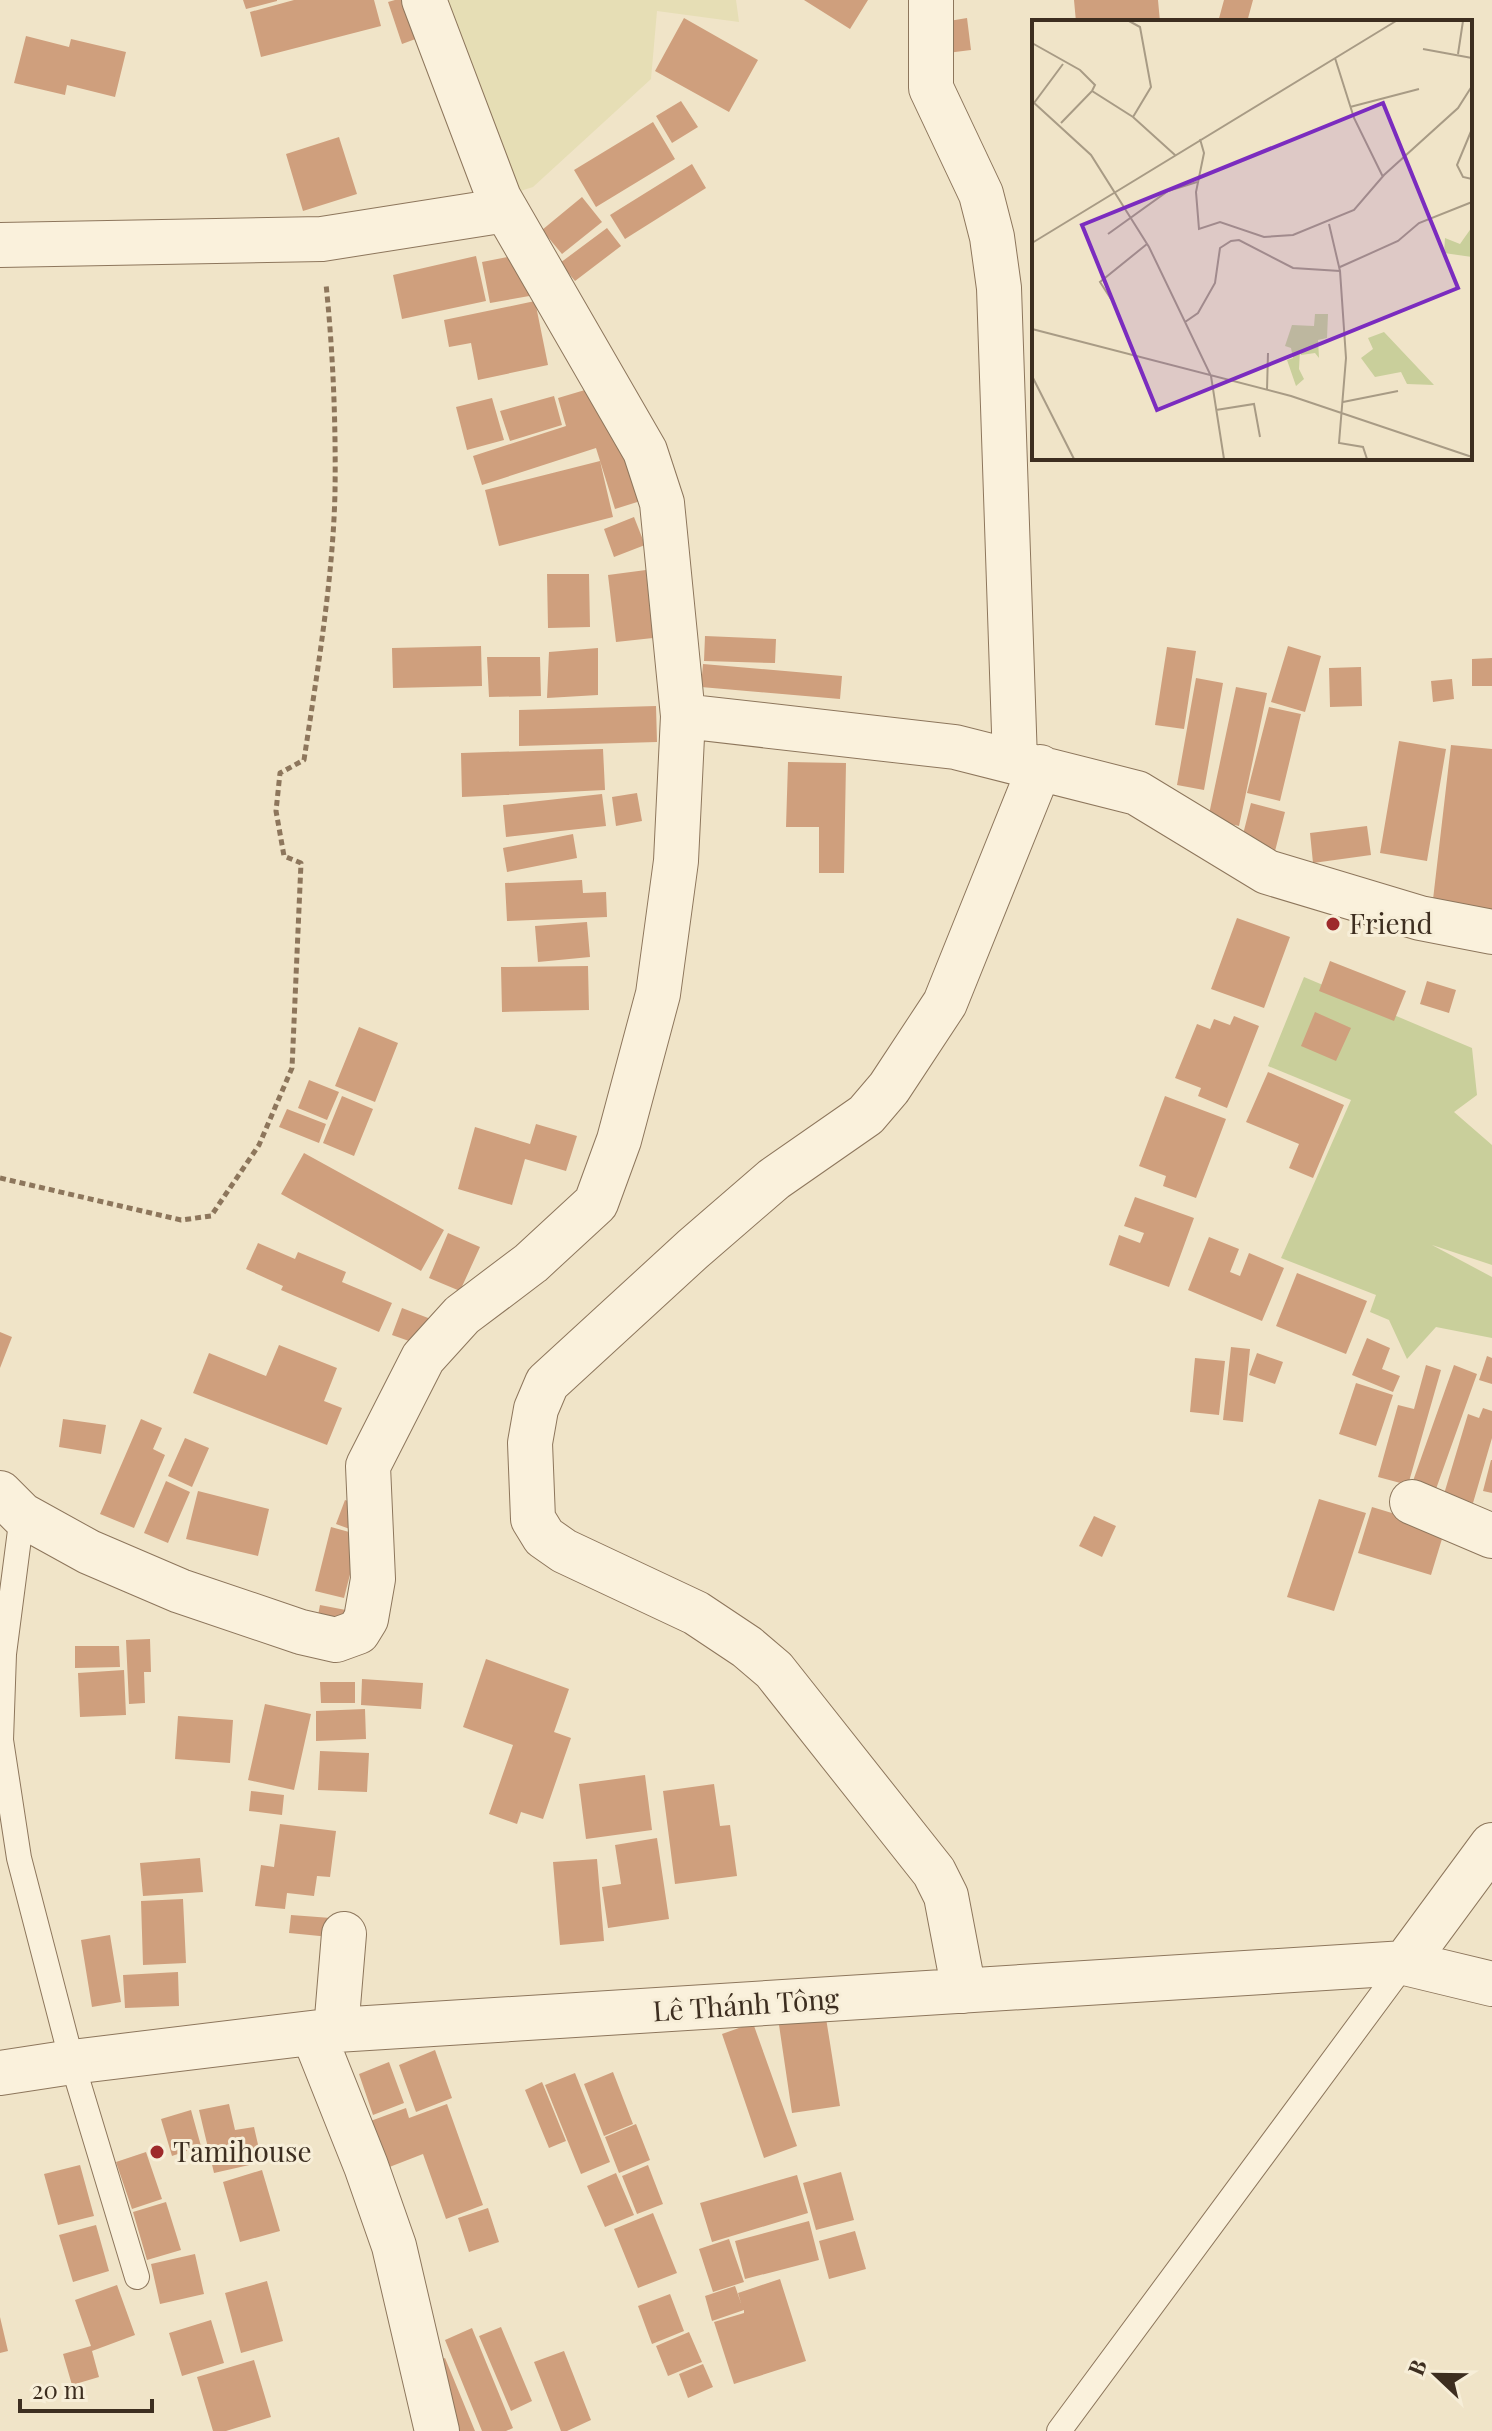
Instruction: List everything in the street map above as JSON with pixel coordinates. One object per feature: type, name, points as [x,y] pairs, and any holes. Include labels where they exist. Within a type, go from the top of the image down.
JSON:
[{"type":"street","points":[[11,1504],[89,1552],[180,1591],[313,1635],[336,1640],[358,1632],[366,1619],[373,1579],[368,1466],[423,1358],[462,1315],[531,1263],[596,1203],[610,1165],[658,994],[676,861],[683,716],[662,503],[645,451],[499,198],[424,0]]},
{"type":"street","points":[[931,0],[931,88],[981,194],[992,237],[999,288],[1028,764],[945,1003],[889,1088],[866,1115],[750,1199],[547,1383],[536,1409],[530,1443],[533,1519],[544,1537],[564,1551],[696,1613],[747,1647],[784,1682],[934,1872],[946,1896],[964,1991]]},
{"type":"street","points":[[0,245],[322,239],[506,210]]},
{"type":"street","points":[[683,716],[955,747],[1137,793],[1267,872],[1420,918],[1492,932]]},
{"type":"street","points":[[1412,1502],[1492,1536]]},
{"type":"street","points":[[1405,1963],[1492,1845]]},
{"type":"street","points":[[344,1934],[325,2032],[394,2246],[437,2431]]},
{"type":"street","name":"Lê Thánh Tông","points":[[0,2073],[325,2032],[1405,1963],[1492,1984]]},
{"type":"lane","points":[[11,1504],[1,1740],[19,1858],[72,2062],[137,2277]]},
{"type":"lane","points":[[1059,2431],[1405,1963]]},
{"type":"path","points":[[0,1178],[181,1220],[211,1216],[259,1145],[292,1068],[301,863],[284,856],[276,811],[280,773],[304,760],[325,614],[335,493],[330,328],[322,239]]},
{"type":"shaded area","points":[[432,0],[736,0],[739,22],[657,11],[651,79],[533,187],[499,198]]},
{"type":"green space","points":[[1304,977],[1472,1048],[1477,1095],[1454,1112],[1492,1145],[1492,1265],[1432,1245],[1492,1277],[1492,1338],[1436,1327],[1407,1359],[1389,1320],[1370,1312],[1376,1295],[1281,1258],[1351,1100],[1268,1066]]},
{"type":"building","points":[[243,0],[277,0],[277,1],[246,9]]},
{"type":"building","points":[[294,0],[374,0],[381,26],[261,57],[250,12]]},
{"type":"building","points":[[418,0],[429,34],[402,44],[388,2]]},
{"type":"building","points":[[804,0],[868,0],[850,29]]},
{"type":"building","points":[[1074,0],[1158,0],[1160,20],[1076,20]]},
{"type":"building","points":[[1224,0],[1253,0],[1248,20],[1219,20]]},
{"type":"building","points":[[684,18],[758,60],[729,112],[655,71]]},
{"type":"building","points":[[967,18],[971,50],[947,53],[943,22]]},
{"type":"building","points":[[26,36],[69,47],[71,39],[126,52],[115,97],[67,85],[65,95],[14,83]]},
{"type":"building","points":[[681,101],[698,127],[672,143],[656,116]]},
{"type":"building","points":[[653,122],[675,159],[596,207],[574,170]]},
{"type":"building","points":[[339,137],[357,194],[303,211],[286,154]]},
{"type":"building","points":[[692,164],[706,188],[625,239],[610,215]]},
{"type":"building","points":[[582,197],[602,222],[562,254],[542,230]]},
{"type":"building","points":[[607,228],[621,246],[575,281],[560,263]]},
{"type":"building","points":[[527,253],[535,295],[490,303],[482,262]]},
{"type":"building","points":[[476,256],[486,301],[402,319],[393,275]]},
{"type":"building","points":[[535,301],[548,365],[478,380],[471,343],[449,347],[444,320]]},
{"type":"building","points":[[595,387],[650,498],[615,509],[596,448],[482,485],[473,456],[566,426],[558,398]]},
{"type":"building","points":[[554,396],[562,425],[510,441],[500,411]]},
{"type":"building","points":[[492,398],[504,440],[467,450],[456,407]]},
{"type":"building","points":[[600,461],[613,517],[499,546],[485,490]]},
{"type":"building","points":[[634,517],[645,545],[614,557],[604,529]]},
{"type":"building","points":[[646,570],[653,638],[616,642],[608,575]]},
{"type":"building","points":[[547,574],[589,574],[590,627],[548,628]]},
{"type":"building","points":[[705,636],[776,639],[775,663],[704,661]]},
{"type":"building","points":[[481,646],[482,686],[393,688],[392,648]]},
{"type":"building","points":[[1288,646],[1321,656],[1305,712],[1271,702]]},
{"type":"building","points":[[1167,647],[1196,651],[1184,729],[1155,725]]},
{"type":"building","points":[[598,648],[598,695],[547,698],[549,652]]},
{"type":"building","points":[[487,657],[540,657],[541,696],[489,697]]},
{"type":"building","points":[[1492,658],[1492,686],[1472,686],[1472,659]]},
{"type":"building","points":[[703,664],[842,676],[840,699],[701,687]]},
{"type":"building","points":[[1361,667],[1362,706],[1330,707],[1329,668]]},
{"type":"building","points":[[1196,678],[1223,683],[1204,790],[1177,785]]},
{"type":"building","points":[[1452,679],[1454,699],[1433,702],[1431,681]]},
{"type":"building","points":[[1236,687],[1267,693],[1239,826],[1208,819]]},
{"type":"building","points":[[656,706],[657,742],[519,746],[519,710]]},
{"type":"building","points":[[1269,707],[1301,714],[1280,801],[1247,793]]},
{"type":"building","points":[[1399,741],[1446,749],[1427,861],[1380,853]]},
{"type":"building","points":[[1451,745],[1492,749],[1492,914],[1432,908]]},
{"type":"building","points":[[603,749],[605,790],[462,797],[461,753]]},
{"type":"building","points":[[788,762],[846,763],[844,873],[819,873],[819,827],[786,827]]},
{"type":"building","points":[[637,793],[642,821],[616,826],[612,797]]},
{"type":"building","points":[[602,794],[606,826],[506,837],[503,805]]},
{"type":"building","points":[[1251,803],[1285,812],[1274,855],[1240,846]]},
{"type":"building","points":[[1367,826],[1371,855],[1313,863],[1310,833]]},
{"type":"building","points":[[573,834],[577,858],[507,872],[503,848]]},
{"type":"building","points":[[582,880],[583,893],[606,892],[607,917],[507,921],[505,883]]},
{"type":"building","points":[[1237,918],[1290,937],[1264,1008],[1211,989]]},
{"type":"building","points":[[587,922],[590,957],[538,962],[535,926]]},
{"type":"building","points":[[1330,961],[1406,991],[1394,1021],[1319,991]]},
{"type":"building","points":[[588,966],[589,1010],[502,1012],[501,967]]},
{"type":"building","points":[[1427,981],[1456,990],[1449,1013],[1420,1004]]},
{"type":"building","points":[[1315,1012],[1351,1028],[1336,1061],[1301,1046]]},
{"type":"building","points":[[1234,1016],[1259,1026],[1227,1108],[1198,1096],[1201,1088],[1175,1078],[1197,1024],[1210,1029],[1214,1019],[1230,1025]]},
{"type":"building","points":[[359,1027],[398,1043],[375,1102],[335,1086]]},
{"type":"building","points":[[1268,1072],[1344,1105],[1313,1178],[1289,1168],[1299,1144],[1246,1122]]},
{"type":"building","points":[[309,1080],[339,1092],[327,1120],[298,1108]]},
{"type":"building","points":[[342,1096],[373,1109],[354,1156],[323,1143]]},
{"type":"building","points":[[1165,1096],[1226,1119],[1196,1198],[1163,1186],[1166,1176],[1139,1166]]},
{"type":"building","points":[[287,1109],[326,1124],[319,1143],[279,1127]]},
{"type":"building","points":[[536,1124],[577,1136],[566,1171],[525,1159],[512,1205],[458,1189],[475,1127],[530,1144]]},
{"type":"building","points":[[304,1153],[444,1230],[421,1271],[281,1194]]},
{"type":"building","points":[[1135,1197],[1194,1218],[1169,1287],[1109,1265],[1119,1235],[1140,1243],[1144,1233],[1124,1226]]},
{"type":"building","points":[[448,1233],[480,1247],[460,1291],[429,1278]]},
{"type":"building","points":[[1209,1237],[1239,1249],[1230,1272],[1240,1276],[1249,1253],[1284,1268],[1262,1321],[1188,1290]]},
{"type":"building","points":[[258,1243],[295,1259],[298,1252],[346,1272],[342,1282],[392,1303],[379,1332],[281,1290],[283,1286],[246,1269]]},
{"type":"building","points":[[1297,1273],[1367,1301],[1346,1354],[1276,1326]]},
{"type":"building","points":[[402,1308],[436,1321],[426,1347],[392,1335]]},
{"type":"building","points":[[0,1332],[12,1337],[0,1368]]},
{"type":"building","points":[[1367,1338],[1390,1348],[1382,1369],[1400,1376],[1393,1392],[1352,1375]]},
{"type":"building","points":[[279,1345],[337,1368],[324,1401],[342,1408],[327,1445],[193,1393],[209,1353],[266,1376]]},
{"type":"building","points":[[1231,1347],[1250,1349],[1243,1422],[1223,1420]]},
{"type":"building","points":[[1257,1353],[1283,1362],[1275,1384],[1249,1375]]},
{"type":"building","points":[[1487,1356],[1492,1358],[1492,1384],[1479,1380]]},
{"type":"building","points":[[1195,1358],[1225,1361],[1219,1415],[1190,1412]]},
{"type":"building","points":[[1426,1365],[1441,1370],[1408,1485],[1378,1477],[1398,1405],[1414,1409]]},
{"type":"building","points":[[1454,1365],[1477,1374],[1431,1503],[1408,1495]]},
{"type":"building","points":[[1356,1383],[1393,1395],[1376,1446],[1339,1434]]},
{"type":"building","points":[[1483,1408],[1492,1411],[1492,1438],[1473,1503],[1444,1494],[1468,1414],[1479,1418]]},
{"type":"building","points":[[63,1419],[106,1425],[101,1454],[59,1447]]},
{"type":"building","points":[[141,1419],[162,1428],[153,1449],[165,1455],[134,1528],[100,1514]]},
{"type":"building","points":[[185,1438],[209,1448],[192,1487],[168,1476]]},
{"type":"building","points":[[1492,1460],[1492,1493],[1483,1491]]},
{"type":"building","points":[[166,1481],[190,1492],[168,1543],[144,1533]]},
{"type":"building","points":[[198,1491],[269,1509],[258,1556],[186,1539]]},
{"type":"building","points":[[1319,1499],[1366,1513],[1334,1611],[1287,1597]]},
{"type":"building","points":[[345,1500],[377,1512],[369,1536],[336,1524]]},
{"type":"building","points":[[1372,1507],[1445,1529],[1431,1575],[1358,1553]]},
{"type":"building","points":[[1094,1516],[1116,1526],[1102,1557],[1079,1546]]},
{"type":"building","points":[[331,1527],[360,1535],[344,1598],[315,1591]]},
{"type":"building","points":[[320,1605],[351,1611],[316,1626]]},
{"type":"building","points":[[150,1639],[151,1672],[144,1672],[145,1703],[129,1704],[126,1640]]},
{"type":"building","points":[[75,1646],[119,1646],[120,1667],[75,1668]]},
{"type":"building","points":[[486,1659],[569,1689],[554,1732],[571,1738],[543,1819],[521,1812],[517,1824],[489,1814],[513,1745],[463,1727]]},
{"type":"building","points":[[124,1670],[126,1715],[80,1717],[78,1673]]},
{"type":"building","points":[[362,1679],[423,1683],[421,1709],[361,1705]]},
{"type":"building","points":[[320,1682],[355,1682],[355,1703],[321,1703]]},
{"type":"building","points":[[265,1704],[311,1714],[294,1790],[248,1780]]},
{"type":"building","points":[[365,1709],[366,1739],[316,1741],[316,1711]]},
{"type":"building","points":[[178,1716],[233,1720],[230,1763],[175,1759]]},
{"type":"building","points":[[320,1751],[369,1753],[367,1792],[318,1790]]},
{"type":"building","points":[[645,1775],[652,1830],[586,1839],[579,1784]]},
{"type":"building","points":[[714,1784],[720,1826],[730,1825],[737,1876],[675,1884],[663,1791]]},
{"type":"building","points":[[251,1791],[284,1795],[282,1815],[249,1811]]},
{"type":"building","points":[[280,1824],[336,1831],[330,1877],[317,1876],[314,1896],[287,1893],[285,1909],[255,1906],[261,1865],[274,1867]]},
{"type":"building","points":[[657,1838],[669,1919],[608,1928],[602,1887],[621,1884],[615,1845]]},
{"type":"building","points":[[200,1858],[203,1892],[143,1896],[140,1863]]},
{"type":"building","points":[[597,1859],[604,1941],[560,1945],[553,1862]]},
{"type":"building","points":[[183,1899],[186,1963],[143,1965],[141,1901]]},
{"type":"building","points":[[291,1915],[331,1918],[330,1937],[289,1933]]},
{"type":"building","points":[[110,1935],[121,2002],[92,2007],[81,1940]]},
{"type":"building","points":[[178,1972],[179,2006],[125,2008],[123,1975]]},
{"type":"building","points":[[826,2018],[840,2106],[792,2113],[779,2025]]},
{"type":"building","points":[[753,2023],[797,2146],[764,2158],[722,2034]]},
{"type":"building","points":[[435,2050],[452,2098],[416,2112],[399,2065]]},
{"type":"building","points":[[389,2062],[404,2103],[373,2115],[359,2074]]},
{"type":"building","points":[[613,2072],[633,2124],[604,2136],[584,2084]]},
{"type":"building","points":[[575,2073],[610,2162],[581,2174],[545,2085]]},
{"type":"building","points":[[542,2082],[566,2141],[549,2148],[525,2090]]},
{"type":"building","points":[[229,2104],[235,2130],[254,2127],[262,2162],[214,2173],[199,2110]]},
{"type":"building","points":[[447,2104],[483,2205],[446,2219],[423,2154],[374,2173],[357,2126],[406,2108],[409,2118]]},
{"type":"building","points":[[191,2110],[201,2146],[172,2156],[161,2119]]},
{"type":"building","points":[[636,2124],[650,2160],[619,2173],[605,2137]]},
{"type":"building","points":[[146,2152],[162,2199],[132,2209],[116,2162]]},
{"type":"building","points":[[80,2165],[94,2216],[58,2225],[44,2174]]},
{"type":"building","points":[[648,2165],[663,2204],[637,2214],[622,2176]]},
{"type":"building","points":[[262,2170],[280,2231],[240,2242],[223,2182]]},
{"type":"building","points":[[841,2172],[854,2220],[816,2230],[803,2183]]},
{"type":"building","points":[[616,2173],[634,2215],[605,2227],[587,2186]]},
{"type":"building","points":[[797,2175],[808,2213],[712,2242],[700,2203]]},
{"type":"building","points":[[166,2202],[181,2250],[147,2260],[133,2212]]},
{"type":"building","points":[[488,2208],[499,2242],[469,2252],[458,2218]]},
{"type":"building","points":[[653,2213],[677,2273],[638,2288],[614,2229]]},
{"type":"building","points":[[809,2221],[819,2260],[745,2279],[735,2241]]},
{"type":"building","points":[[96,2225],[109,2271],[73,2282],[59,2235]]},
{"type":"building","points":[[855,2231],[866,2269],[829,2279],[819,2241]]},
{"type":"building","points":[[729,2239],[744,2282],[713,2292],[699,2249]]},
{"type":"building","points":[[195,2254],[204,2294],[160,2304],[151,2264]]},
{"type":"building","points":[[780,2279],[806,2361],[734,2384],[714,2322],[744,2313],[744,2310],[712,2321],[705,2296],[735,2286],[741,2303],[738,2293]]},
{"type":"building","points":[[267,2281],[283,2341],[241,2353],[225,2293]]},
{"type":"building","points":[[117,2285],[135,2335],[92,2351],[99,2377],[72,2385],[63,2354],[91,2346],[75,2300]]},
{"type":"building","points":[[670,2294],[684,2331],[652,2344],[638,2306]]},
{"type":"building","points":[[0,2317],[8,2351],[0,2353]]},
{"type":"building","points":[[211,2320],[224,2363],[182,2376],[169,2333]]},
{"type":"building","points":[[501,2327],[532,2401],[511,2411],[479,2336]]},
{"type":"building","points":[[472,2328],[513,2428],[506,2431],[482,2431],[445,2340]]},
{"type":"building","points":[[689,2332],[702,2362],[668,2376],[656,2346]]},
{"type":"building","points":[[564,2351],[591,2420],[561,2431],[534,2362]]},
{"type":"building","points":[[445,2358],[475,2431],[436,2431],[412,2372]]},
{"type":"building","points":[[254,2360],[271,2417],[226,2431],[213,2431],[197,2377]]},
{"type":"building","points":[[703,2364],[713,2387],[688,2398],[679,2374]]},
{"type":"place","name":"Friend","points":[[1333,924]]},
{"type":"place","name":"Tamihouse","points":[[157,2152]]}]
